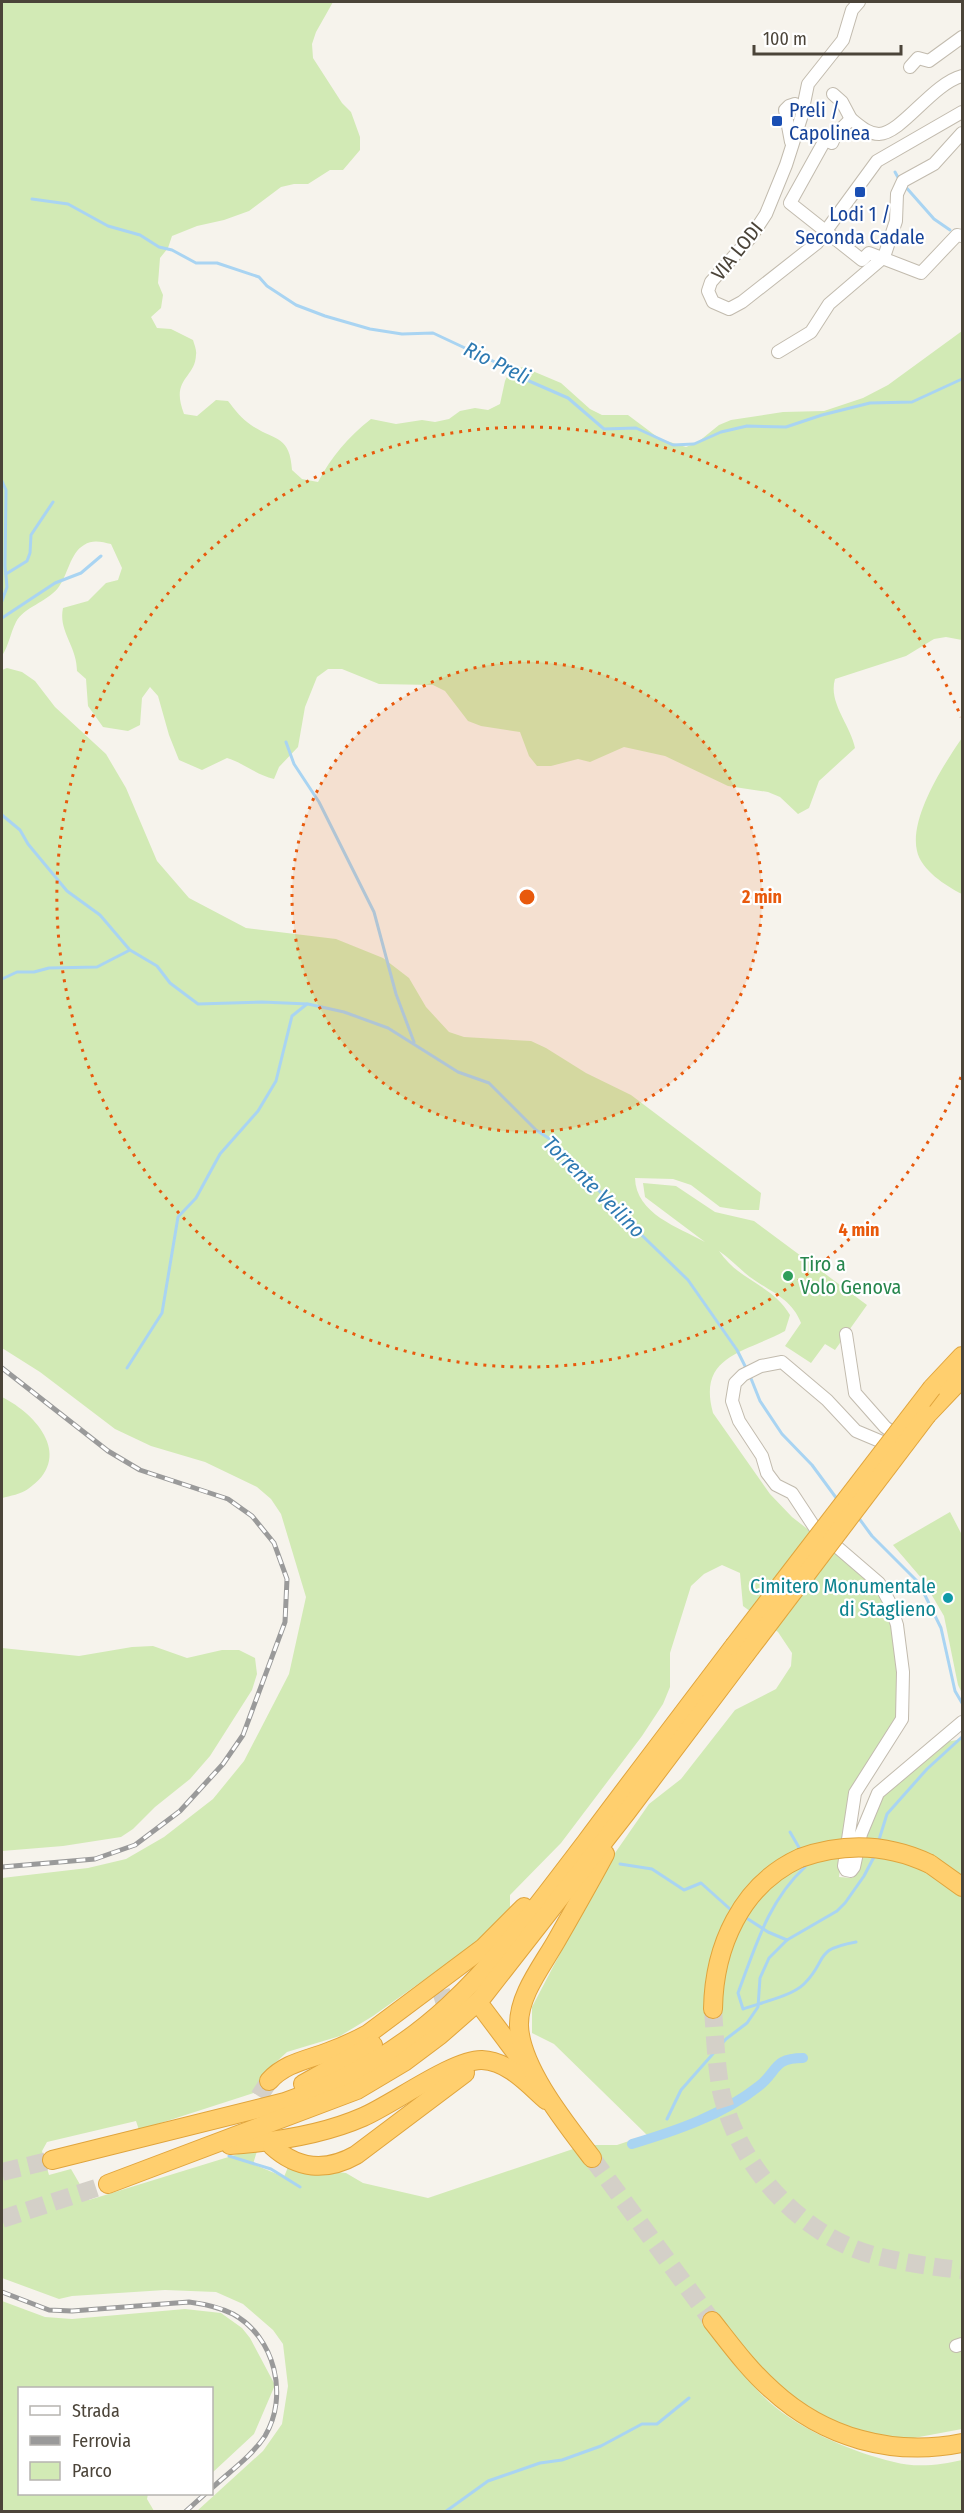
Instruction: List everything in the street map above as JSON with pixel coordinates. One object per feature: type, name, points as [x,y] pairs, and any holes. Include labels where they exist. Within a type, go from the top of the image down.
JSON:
[{"type":"highway","points":[[52,2160],[304,2095],[359,2070],[396,2048],[443,2013],[483,1973],[514,1937],[574,1857],[911,1434],[963,1356]]},
{"type":"highway","points":[[938,1393],[963,1378]]},
{"type":"highway","points":[[108,2184],[357,2090],[404,2062],[441,2035],[480,2000],[626,1813],[740,1650]]},
{"type":"highway","points":[[592,2158],[554,2107],[523,2044],[519,2026],[521,2008],[528,1990],[593,1877],[626,1813]]},
{"type":"highway","points":[[713,2009],[718,1959],[733,1923],[748,1900],[766,1880],[800,1858],[826,1850],[866,1846],[893,1850],[930,1864],[963,1887]]},
{"type":"highway","points":[[269,2081],[285,2067],[347,2045],[368,2034],[443,1979],[483,1948],[574,1857]]},
{"type":"highway","points":[[151,2135],[309,2082],[371,2046],[435,2001]]},
{"type":"highway","points":[[483,2009],[543,2087]]},
{"type":"highway","points":[[207,2146],[260,2143],[337,2127],[383,2108],[445,2072],[474,2060],[496,2062],[524,2081],[554,2107]]},
{"type":"highway","points":[[272,2146],[285,2156],[305,2165],[321,2166],[338,2163],[356,2155],[464,2073],[477,2069],[493,2070],[524,2081]]},
{"type":"highway","points":[[712,2321],[748,2366],[771,2390],[831,2430],[865,2442],[897,2447],[930,2447],[963,2443]]},
{"type":"street","name":"VIA LODI","points":[[859,2],[852,10],[843,40],[808,84],[786,165],[766,214],[751,237],[715,275],[708,288],[710,299],[718,306],[734,308],[806,252],[826,232],[877,161],[963,112]]},
{"type":"street","points":[[910,67],[918,58],[929,61],[963,37]]},
{"type":"street","points":[[833,94],[842,102],[851,119],[867,131],[878,134],[886,133],[896,127],[939,86],[963,76]]},
{"type":"street","points":[[791,146],[785,110],[795,104],[802,111]]},
{"type":"street","points":[[851,119],[836,134],[832,143],[825,140],[790,203],[862,260],[869,253],[921,273],[957,235],[963,236]]},
{"type":"street","points":[[778,352],[811,332],[829,304],[884,257],[896,221],[897,194],[903,181],[934,164],[963,133]]},
{"type":"street","points":[[846,1334],[855,1393],[885,1427],[910,1445],[911,1449],[908,1452],[856,1431],[827,1400],[788,1366],[776,1362],[765,1364],[743,1375],[734,1386],[734,1407],[739,1421],[762,1456],[767,1473],[776,1485],[796,1497],[814,1528],[879,1583],[890,1603],[897,1625],[903,1672],[903,1716],[855,1793],[844,1866],[846,1870],[851,1871],[854,1867],[861,1834],[878,1792],[963,1722]]},
{"type":"green space","points":[[2,2],[333,2],[316,32],[312,44],[313,58],[342,103],[351,112],[360,137],[360,150],[343,170],[330,170],[308,184],[281,187],[249,211],[172,236],[168,248],[160,258],[158,283],[163,295],[161,308],[151,317],[157,328],[171,329],[193,340],[196,351],[195,363],[181,386],[180,393],[184,414],[197,416],[216,400],[228,401],[248,423],[280,440],[288,450],[292,470],[302,479],[318,482],[341,448],[371,419],[396,424],[422,420],[435,422],[449,419],[460,411],[475,408],[488,410],[500,404],[510,370],[523,367],[561,383],[590,409],[602,415],[628,415],[660,439],[686,447],[698,442],[719,425],[731,420],[783,412],[824,411],[863,398],[888,385],[962,331],[962,640],[946,637],[934,639],[906,656],[835,679],[834,697],[855,748],[819,781],[809,808],[798,814],[780,797],[768,792],[728,786],[665,756],[624,747],[590,762],[578,759],[551,766],[537,766],[529,756],[520,732],[481,726],[468,721],[445,691],[433,685],[379,684],[342,669],[328,669],[317,677],[305,707],[298,747],[279,767],[274,779],[227,758],[202,770],[179,760],[158,696],[150,687],[142,698],[140,725],[128,731],[103,727],[88,706],[86,679],[77,671],[62,616],[63,608],[88,601],[106,583],[118,580],[122,568],[111,544],[87,543],[75,553],[58,588],[30,608],[16,622],[2,656]]},
{"type":"green space","points":[[7,668],[22,672],[35,681],[55,707],[106,754],[126,788],[157,861],[189,898],[246,928],[336,939],[383,958],[409,978],[426,1007],[449,1032],[464,1037],[531,1041],[586,1073],[631,1095],[761,1193],[759,1210],[739,1210],[720,1207],[691,1185],[673,1179],[635,1178],[637,1190],[650,1210],[671,1225],[705,1242],[645,1197],[643,1183],[676,1186],[715,1212],[754,1221],[867,1305],[835,1350],[825,1344],[811,1363],[785,1346],[801,1323],[791,1306],[719,1251],[736,1270],[774,1296],[790,1315],[785,1331],[740,1351],[718,1367],[712,1379],[710,1394],[713,1413],[770,1494],[792,1517],[872,1582],[884,1602],[892,1629],[899,1678],[898,1713],[847,1805],[839,1877],[852,1878],[859,1871],[866,1834],[879,1797],[946,1742],[962,1739],[962,2429],[903,2440],[845,2427],[808,2409],[775,2382],[718,2320],[713,2310],[703,2315],[702,2324],[761,2394],[789,2417],[823,2437],[859,2452],[902,2464],[928,2465],[962,2460],[962,2511],[197,2511],[263,2451],[282,2424],[288,2386],[283,2344],[273,2330],[243,2304],[216,2292],[165,2290],[72,2296],[59,2299],[2,2278],[2,1878],[88,1868],[126,1859],[164,1837],[213,1799],[244,1761],[289,1674],[306,1597],[281,1514],[271,1499],[257,1487],[205,1462],[151,1446],[115,1429],[40,1372],[2,1348],[2,670]],"holes":[[[722,1565],[740,1573],[743,1606],[778,1632],[792,1653],[791,1666],[776,1689],[735,1710],[681,1779],[649,1804],[606,1866],[532,2007],[532,2033],[554,2044],[647,2135],[617,2145],[590,2145],[599,2156],[586,2165],[573,2149],[428,2198],[363,2183],[346,2173],[288,2167],[284,2177],[253,2164],[258,2148],[89,2200],[71,2169],[49,2175],[42,2151],[47,2142],[136,2121],[139,2130],[272,2087],[260,2077],[287,2052],[340,2036],[373,2016],[476,1943],[510,1907],[510,1895],[561,1843],[642,1736],[663,1704],[670,1687],[670,1653],[691,1586],[704,1574]]]},
{"type":"green space","points":[[962,738],[962,894],[942,882],[923,865],[917,851],[916,838],[918,823],[930,792]]},
{"type":"green space","points":[[2,1397],[28,1415],[38,1426],[46,1438],[49,1451],[48,1464],[42,1477],[25,1491],[2,1498]]},
{"type":"green space","name":"Cimitero Monumentale di Staglieno","points":[[950,1512],[962,1535],[962,1693],[958,1685],[944,1616],[923,1580],[893,1545]]},
{"type":"green space","points":[[153,1646],[187,1658],[222,1650],[239,1650],[255,1658],[257,1674],[252,1690],[210,1756],[190,1779],[121,1837],[63,1846],[2,1851],[2,1648],[79,1656],[132,1647]]},
{"type":"green space","points":[[2,2301],[45,2317],[72,2319],[185,2309],[221,2313],[242,2328],[250,2338],[275,2385],[254,2434],[213,2472],[213,2387],[18,2387],[18,2495],[148,2495],[147,2499],[154,2511],[2,2511]]},
{"type":"waterway","points":[[895,172],[900,181]]},
{"type":"waterway","points":[[904,185],[934,219],[950,230]]},
{"type":"waterway","name":"Rio Preli","points":[[32,199],[68,204],[108,226],[140,235],[159,247],[172,250],[196,263],[217,263],[259,277],[267,286],[296,305],[325,316],[370,329],[402,334],[433,333],[568,398],[604,429],[636,428],[673,445],[694,444],[721,432],[747,426],[786,427],[870,403],[912,402],[962,379]]},
{"type":"waterway","points":[[2,481],[6,490],[7,587],[2,601]]},
{"type":"waterway","points":[[6,574],[27,561],[31,535],[53,502]]},
{"type":"waterway","points":[[2,618],[55,583],[81,573],[101,556]]},
{"type":"waterway","points":[[286,742],[294,764],[319,802],[374,912],[396,994],[414,1042]]},
{"type":"waterway","points":[[2,815],[20,830],[28,844],[67,891],[100,915],[129,949]]},
{"type":"waterway","name":"Torrente Veilino","points":[[2,979],[17,972],[34,972],[49,968],[97,967],[130,950],[157,966],[170,983],[198,1004],[262,1002],[308,1004],[344,1012],[388,1028],[458,1072],[489,1083],[536,1130],[556,1143],[622,1216],[688,1280],[737,1350],[747,1370]]},
{"type":"waterway","points":[[127,1368],[162,1313],[178,1217],[196,1198],[220,1154],[258,1111],[276,1081],[292,1016],[307,1004]]},
{"type":"waterway","name":"Torrente Veilino","points":[[750,1376],[760,1401],[782,1434],[812,1465],[837,1499]]},
{"type":"waterway","name":"Torrente Veilino","points":[[858,1517],[872,1536],[919,1583],[941,1628],[955,1691],[962,1703]]},
{"type":"waterway","points":[[878,1843],[887,1814],[927,1769],[962,1737]]},
{"type":"waterway","points":[[790,1832],[801,1851]]},
{"type":"waterway","points":[[667,2119],[681,2090],[726,2039],[747,2023],[758,2007],[760,1978],[769,1958],[787,1940],[837,1911],[864,1876],[875,1855]]},
{"type":"waterway","points":[[805,1863],[805,1867],[781,1895],[757,1942],[738,1993],[743,2009],[784,1996],[799,1988],[812,1975],[827,1952],[833,1948],[856,1942]]},
{"type":"waterway","points":[[620,1864],[652,1869],[684,1890],[701,1883],[730,1909]]},
{"type":"waterway","points":[[748,1919],[768,1932],[787,1940]]},
{"type":"waterway","points":[[632,2144],[682,2128],[714,2114],[759,2086],[781,2063],[786,2060],[803,2058]]},
{"type":"waterway","points":[[229,2156],[271,2169],[300,2187]]},
{"type":"waterway","points":[[445,2512],[488,2481],[540,2463],[562,2460],[601,2446],[642,2424],[657,2424],[689,2398]]},
{"type":"tunnel","points":[[435,2002],[454,1996],[466,1998]]},
{"type":"tunnel","points":[[713,2009],[719,2081],[729,2119],[742,2146],[758,2171],[777,2194],[823,2233],[849,2247],[898,2261],[962,2270]]},
{"type":"tunnel","points":[[257,2123],[257,2100],[269,2081]]},
{"type":"tunnel","points":[[592,2158],[712,2321]]},
{"type":"tunnel","points":[[2,2172],[52,2160]]},
{"type":"tunnel","points":[[2,2219],[108,2184]]},
{"type":"railway","points":[[2,1368],[108,1451],[140,1470],[228,1499],[252,1516],[274,1543],[287,1579],[285,1622],[243,1735],[223,1764],[180,1811],[135,1845],[95,1859],[2,1867]]},
{"type":"railway","points":[[2,2292],[49,2310],[72,2311],[189,2302],[222,2309],[247,2324],[259,2337],[268,2352],[274,2369],[276,2403],[272,2420],[260,2443],[213,2487]]},
{"type":"railway","points":[[185,2512],[204,2495]]},
{"type":"place","name":"Preli / Capolinea","points":[[777,121]]},
{"type":"place","name":"Lodi 1 / Seconda Cadale","points":[[860,192]]},
{"type":"place","name":"Tiro a Volo Genova","points":[[788,1276]]},
{"type":"place","name":"Cimitero Monumentale di Staglieno","points":[[948,1598]]}]
